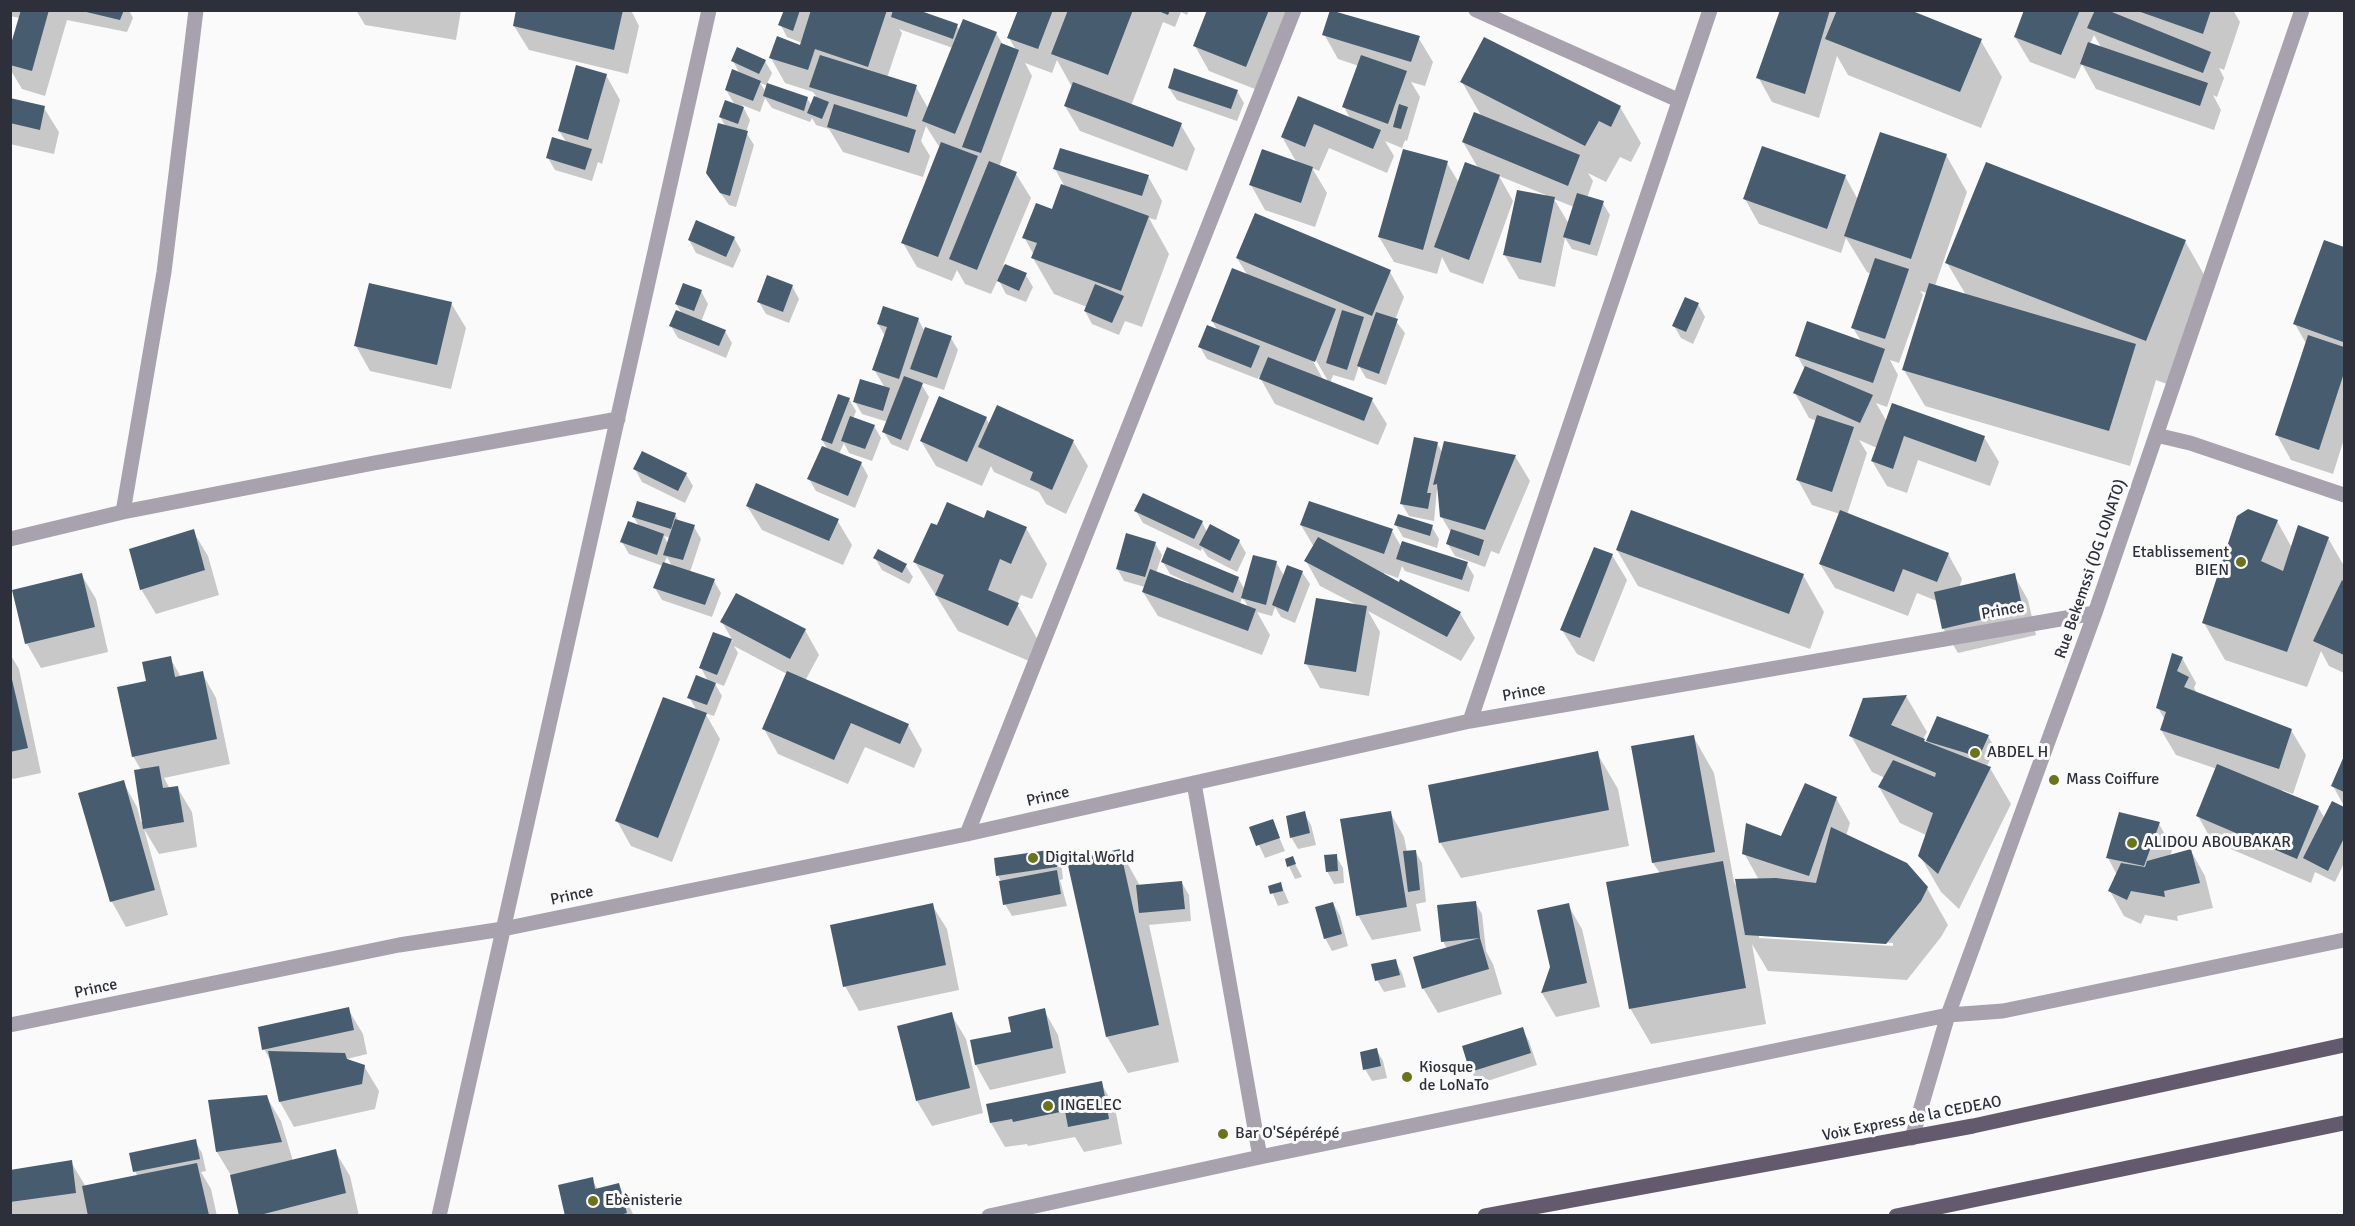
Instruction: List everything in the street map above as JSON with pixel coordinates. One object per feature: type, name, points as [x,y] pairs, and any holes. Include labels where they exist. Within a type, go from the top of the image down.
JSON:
[{"type":"main road","name":"Voix Express de la CEDEAO","points":[[1485,1215],[1912,1138],[2344,1045]]},
{"type":"main road","points":[[1897,1215],[2344,1122]]},
{"type":"street","points":[[123,512],[164,272],[196,10]]},
{"type":"street","points":[[439,1215],[709,10]]},
{"type":"street","points":[[967,834],[1294,10]]},
{"type":"street","points":[[1476,10],[1678,100]]},
{"type":"street","points":[[1470,721],[1710,10]]},
{"type":"street","name":"Rue Bekemssi (DG LONATO)","points":[[1912,1138],[1948,1015],[2095,613],[2302,10]]},
{"type":"street","points":[[10,539],[123,512],[374,463],[618,419]]},
{"type":"street","points":[[2156,435],[2190,443],[2344,495]]},
{"type":"street","name":"Prince","points":[[10,1025],[387,947],[503,928],[967,834],[1470,721],[2095,613]]},
{"type":"street","points":[[1194,783],[1260,1156]]},
{"type":"street","points":[[989,1215],[1260,1156],[1948,1015],[2003,1011],[2344,940]]},
{"type":"building","points":[[21,10],[49,10],[32,71],[10,65],[10,47]]},
{"type":"building","points":[[78,10],[124,10],[120,20]]},
{"type":"building","points":[[516,10],[623,10],[614,50],[513,26]]},
{"type":"building","points":[[784,10],[800,10],[793,31],[778,25]]},
{"type":"building","points":[[811,10],[887,10],[868,67],[815,49],[808,70],[769,58],[777,36],[800,45]]},
{"type":"building","points":[[893,10],[918,10],[958,24],[953,39],[891,17]]},
{"type":"building","points":[[1018,10],[1053,10],[1038,49],[1007,38]]},
{"type":"building","points":[[1068,10],[1133,10],[1108,75],[1051,54]]},
{"type":"building","points":[[1156,10],[1170,10],[1168,15]]},
{"type":"building","points":[[1207,10],[1269,10],[1246,67],[1193,46]]},
{"type":"building","points":[[1330,10],[1420,36],[1411,62],[1322,35]]},
{"type":"building","points":[[1780,10],[1830,10],[1805,94],[1756,78]]},
{"type":"building","points":[[1837,10],[1910,10],[1982,39],[1960,92],[1825,39]]},
{"type":"building","points":[[2024,10],[2080,10],[2061,55],[2014,37]]},
{"type":"building","points":[[2095,10],[2107,10],[2211,52],[2203,73],[2087,28]]},
{"type":"building","points":[[2135,10],[2211,10],[2203,34]]},
{"type":"building","points":[[963,19],[997,32],[955,134],[922,121]]},
{"type":"building","points":[[1484,37],[1621,106],[1611,127],[1599,121],[1585,146],[1460,82]]},
{"type":"building","points":[[2088,42],[2208,83],[2200,106],[2080,64]]},
{"type":"building","points":[[1001,43],[1019,50],[981,153],[962,147]]},
{"type":"building","points":[[737,47],[766,60],[759,74],[731,61]]},
{"type":"building","points":[[820,55],[917,85],[907,117],[809,87]]},
{"type":"building","points":[[1361,55],[1407,71],[1388,124],[1342,107]]},
{"type":"building","points":[[576,65],[607,74],[588,140],[558,131]]},
{"type":"building","points":[[1174,68],[1238,90],[1231,109],[1168,88]]},
{"type":"building","points":[[732,69],[761,81],[753,101],[725,90]]},
{"type":"building","points":[[1073,82],[1182,123],[1173,147],[1064,106]]},
{"type":"building","points":[[767,83],[808,97],[804,111],[763,96]]},
{"type":"building","points":[[814,96],[829,102],[822,119],[807,113]]},
{"type":"building","points":[[1298,96],[1381,130],[1373,149],[1314,124],[1305,147],[1281,137]]},
{"type":"building","points":[[10,98],[45,106],[40,130],[10,123]]},
{"type":"building","points":[[725,100],[744,107],[738,124],[719,117]]},
{"type":"building","points":[[834,104],[916,130],[909,153],[827,127]]},
{"type":"building","points":[[1399,104],[1408,107],[1401,129],[1393,127]]},
{"type":"building","points":[[1474,112],[1580,155],[1568,186],[1462,142]]},
{"type":"building","points":[[718,123],[748,131],[730,196],[720,193],[706,173]]},
{"type":"building","points":[[1880,132],[1947,154],[1911,259],[1844,236]]},
{"type":"building","points":[[552,137],[592,149],[585,170],[546,158]]},
{"type":"building","points":[[941,142],[978,156],[938,257],[901,243]]},
{"type":"building","points":[[1762,146],[1846,175],[1827,229],[1743,199]]},
{"type":"building","points":[[1060,148],[1149,175],[1142,196],[1053,169]]},
{"type":"building","points":[[1262,149],[1313,167],[1301,203],[1249,185]]},
{"type":"building","points":[[1403,149],[1448,161],[1423,250],[1378,237]]},
{"type":"building","points":[[989,161],[1017,172],[977,270],[949,259]]},
{"type":"building","points":[[1465,162],[1500,175],[1469,260],[1434,247]]},
{"type":"building","points":[[1986,162],[2186,240],[2146,341],[1945,263]]},
{"type":"building","points":[[1061,184],[1149,216],[1121,291],[1031,258],[1037,243],[1022,238],[1036,203],[1052,209]]},
{"type":"building","points":[[1517,190],[1555,197],[1541,263],[1503,255]]},
{"type":"building","points":[[1577,193],[1604,201],[1590,245],[1563,237]]},
{"type":"building","points":[[1255,213],[1391,270],[1372,316],[1236,258]]},
{"type":"building","points":[[696,220],[735,237],[726,257],[688,240]]},
{"type":"building","points":[[2324,240],[2344,247],[2343,342],[2293,324]]},
{"type":"building","points":[[1875,258],[1909,269],[1885,339],[1851,328]]},
{"type":"building","points":[[1005,264],[1027,273],[1019,291],[997,281]]},
{"type":"building","points":[[1232,268],[1336,309],[1315,362],[1211,321]]},
{"type":"building","points":[[767,275],[793,285],[783,312],[757,302]]},
{"type":"building","points":[[369,283],[452,302],[437,365],[354,346]]},
{"type":"building","points":[[683,283],[702,290],[694,311],[675,304]]},
{"type":"building","points":[[1929,283],[2136,344],[2109,431],[1902,370]]},
{"type":"building","points":[[1095,284],[1124,296],[1112,323],[1084,311]]},
{"type":"building","points":[[1685,297],[1699,303],[1686,332],[1672,326]]},
{"type":"building","points":[[883,306],[919,318],[899,379],[872,370],[887,327],[877,324]]},
{"type":"building","points":[[676,310],[726,330],[719,346],[669,326]]},
{"type":"building","points":[[1342,310],[1364,317],[1347,370],[1326,363]]},
{"type":"building","points":[[1376,312],[1398,319],[1379,374],[1357,366]]},
{"type":"building","points":[[1807,321],[1885,349],[1873,383],[1795,356]]},
{"type":"building","points":[[1207,325],[1260,346],[1251,368],[1198,347]]},
{"type":"building","points":[[925,327],[952,336],[937,378],[910,369]]},
{"type":"building","points":[[2308,335],[2344,347],[2344,373],[2319,450],[2275,435]]},
{"type":"building","points":[[1268,357],[1373,398],[1364,421],[1259,379]]},
{"type":"building","points":[[1805,366],[1873,395],[1860,423],[1793,393]]},
{"type":"building","points":[[904,376],[923,383],[901,440],[882,432]]},
{"type":"building","points":[[860,379],[890,388],[883,411],[853,402]]},
{"type":"building","points":[[838,394],[850,398],[832,444],[821,440]]},
{"type":"building","points":[[939,396],[987,417],[967,462],[920,441]]},
{"type":"building","points":[[1892,403],[1985,436],[1976,462],[1904,436],[1893,469],[1871,461]]},
{"type":"building","points":[[997,405],[1074,440],[1052,490],[1030,480],[1033,472],[978,447]]},
{"type":"building","points":[[1817,415],[1854,427],[1832,492],[1796,480]]},
{"type":"building","points":[[850,416],[875,425],[865,449],[841,441]]},
{"type":"building","points":[[1414,437],[1438,442],[1427,493],[1431,493],[1428,509],[1400,504]]},
{"type":"building","points":[[1444,441],[1516,455],[1485,530],[1440,517],[1437,484],[1433,485]]},
{"type":"building","points":[[822,446],[862,462],[848,496],[807,479]]},
{"type":"building","points":[[642,451],[687,473],[678,491],[633,469]]},
{"type":"building","points":[[756,483],[839,519],[829,541],[746,506]]},
{"type":"building","points":[[1143,493],[1203,521],[1194,539],[1134,511]]},
{"type":"building","points":[[637,501],[676,513],[671,529],[632,517]]},
{"type":"building","points":[[1309,501],[1393,529],[1384,554],[1300,525]]},
{"type":"building","points":[[947,502],[984,518],[987,510],[1027,527],[1011,564],[1000,559],[988,590],[1019,603],[1008,626],[935,595],[944,575],[913,562],[931,523],[937,525]]},
{"type":"building","points":[[2248,509],[2278,520],[2261,561],[2283,571],[2298,525],[2329,537],[2287,652],[2202,623],[2237,516]]},
{"type":"building","points":[[1631,510],[1804,574],[1789,614],[1616,550]]},
{"type":"building","points":[[1840,510],[1949,553],[1937,582],[1903,569],[1894,592],[1819,564]]},
{"type":"building","points":[[1398,514],[1433,525],[1430,536],[1394,525]]},
{"type":"building","points":[[675,519],[695,525],[683,560],[663,555]]},
{"type":"building","points":[[628,521],[664,534],[657,555],[620,542]]},
{"type":"building","points":[[1210,524],[1240,540],[1230,561],[1199,545]]},
{"type":"building","points":[[194,529],[205,570],[140,590],[129,549]]},
{"type":"building","points":[[1451,529],[1484,540],[1479,556],[1446,544]]},
{"type":"building","points":[[1126,533],[1156,542],[1145,577],[1116,569]]},
{"type":"building","points":[[1318,537],[1399,582],[1400,579],[1461,612],[1447,637],[1304,561]]},
{"type":"building","points":[[1402,541],[1468,562],[1462,580],[1396,559]]},
{"type":"building","points":[[1167,547],[1239,577],[1233,593],[1161,562]]},
{"type":"building","points":[[1594,547],[1613,554],[1580,638],[1560,630]]},
{"type":"building","points":[[878,549],[907,564],[902,573],[873,558]]},
{"type":"building","points":[[1253,555],[1277,561],[1266,605],[1241,598]]},
{"type":"building","points":[[663,562],[715,579],[705,605],[653,588]]},
{"type":"building","points":[[1287,565],[1303,571],[1288,612],[1272,605]]},
{"type":"building","points":[[1150,569],[1256,609],[1248,631],[1142,592]]},
{"type":"building","points":[[82,573],[95,627],[25,644],[12,590]]},
{"type":"building","points":[[2015,573],[2023,610],[1942,629],[1934,592]]},
{"type":"building","points":[[2342,580],[2344,582],[2344,655],[2313,641]]},
{"type":"building","points":[[736,593],[806,629],[790,659],[720,622]]},
{"type":"building","points":[[1316,598],[1367,606],[1356,672],[1304,664]]},
{"type":"building","points":[[713,632],[732,639],[717,675],[699,668]]},
{"type":"building","points":[[2172,653],[2183,657],[2177,671],[2189,677],[2184,687],[2292,729],[2279,769],[2160,730],[2166,712],[2156,708]]},
{"type":"building","points":[[171,656],[175,677],[203,671],[217,739],[132,757],[117,687],[146,681],[142,662]]},
{"type":"building","points":[[10,671],[28,748],[10,752]]},
{"type":"building","points":[[787,671],[909,724],[900,744],[851,723],[834,760],[762,729]]},
{"type":"building","points":[[696,675],[716,683],[707,705],[687,698]]},
{"type":"building","points":[[1907,695],[1891,725],[1925,739],[1924,741],[1991,767],[1938,874],[1918,856],[1933,813],[1878,787],[1893,760],[1935,777],[1936,773],[1849,736],[1863,698]]},
{"type":"building","points":[[663,697],[707,713],[658,838],[615,821]]},
{"type":"building","points":[[1937,716],[1989,735],[1979,757],[1926,741]]},
{"type":"building","points":[[1694,735],[1715,852],[1652,863],[1631,746]]},
{"type":"building","points":[[1598,751],[1609,810],[1439,843],[1428,785]]},
{"type":"building","points":[[2344,756],[2344,792],[2331,786]]},
{"type":"building","points":[[2217,764],[2319,806],[2297,859],[2196,816]]},
{"type":"building","points":[[159,766],[163,788],[178,786],[184,822],[143,829],[134,770]]},
{"type":"building","points":[[124,780],[155,890],[110,902],[78,793]]},
{"type":"building","points":[[1805,783],[1837,797],[1809,876],[1742,854],[1746,823],[1781,836]]},
{"type":"building","points":[[2332,801],[2344,807],[2344,838],[2328,871],[2303,858]]},
{"type":"building","points":[[1305,811],[1310,833],[1290,838],[1286,816]]},
{"type":"building","points":[[1391,811],[1407,907],[1356,916],[1340,819]]},
{"type":"building","points":[[2119,812],[2160,822],[2144,866],[2106,858]]},
{"type":"building","points":[[1273,819],[1280,838],[1256,846],[1249,827]]},
{"type":"building","points":[[1831,827],[1907,863],[1928,887],[1921,901],[1886,944],[1745,935],[1735,879],[1776,878],[1816,883]]},
{"type":"building","points":[[1055,849],[1057,867],[996,876],[994,858]]},
{"type":"building","points":[[1120,849],[1159,1025],[1106,1037],[1067,861]]},
{"type":"building","points":[[2191,849],[2200,883],[2164,891],[2165,897],[2131,891],[2127,900],[2108,891],[2121,863],[2145,867],[2147,861]]},
{"type":"building","points":[[1416,850],[1420,890],[1408,892],[1403,851]]},
{"type":"building","points":[[1337,854],[1338,871],[1326,872],[1324,855]]},
{"type":"building","points":[[1293,856],[1296,864],[1287,867],[1285,859]]},
{"type":"building","points":[[1723,861],[1746,988],[1629,1009],[1606,882]]},
{"type":"building","points":[[1057,870],[1061,894],[1003,905],[999,881]]},
{"type":"building","points":[[1182,881],[1185,909],[1139,913],[1136,885]]},
{"type":"building","points":[[1281,882],[1283,891],[1270,894],[1268,886]]},
{"type":"building","points":[[1476,901],[1480,938],[1441,942],[1437,905]]},
{"type":"building","points":[[1333,902],[1342,934],[1324,939],[1315,907]]},
{"type":"building","points":[[933,903],[946,965],[843,987],[830,925]]},
{"type":"building","points":[[1569,903],[1587,983],[1541,993],[1550,967],[1537,910]]},
{"type":"building","points":[[1480,938],[1489,969],[1422,989],[1413,957]]},
{"type":"building","points":[[1396,959],[1400,975],[1375,981],[1371,964]]},
{"type":"building","points":[[349,1007],[354,1030],[262,1050],[258,1027]]},
{"type":"building","points":[[1045,1008],[1053,1048],[975,1065],[970,1040],[1011,1032],[1008,1017]]},
{"type":"building","points":[[952,1012],[970,1088],[916,1101],[897,1026]]},
{"type":"building","points":[[1523,1027],[1531,1053],[1470,1072],[1462,1046]]},
{"type":"building","points":[[1377,1048],[1381,1066],[1363,1070],[1360,1052]]},
{"type":"building","points":[[268,1051],[345,1053],[347,1059],[365,1065],[362,1084],[279,1102]]},
{"type":"building","points":[[1102,1081],[1109,1119],[1068,1127],[1065,1111],[1013,1122],[1012,1119],[990,1123],[986,1104]]},
{"type":"building","points":[[267,1095],[282,1142],[216,1152],[208,1100]]},
{"type":"building","points":[[196,1139],[200,1159],[133,1172],[129,1153]]},
{"type":"building","points":[[336,1149],[346,1193],[256,1216],[239,1216],[230,1175]]},
{"type":"building","points":[[72,1160],[76,1193],[10,1202],[10,1170]]},
{"type":"building","points":[[197,1163],[209,1215],[88,1216],[82,1186]]},
{"type":"building","name":"Ebènisterie","points":[[593,1177],[595,1189],[619,1183],[627,1213],[616,1216],[565,1216],[558,1185]]},
{"type":"place","name":"Etablissement BIEN","points":[[2241,562]]},
{"type":"place","name":"ABDEL H","points":[[1975,753]]},
{"type":"place","name":"Mass Coiffure","points":[[2054,780]]},
{"type":"place","name":"ALIDOU ABOUBAKAR","points":[[2132,843]]},
{"type":"place","name":"Digital World","points":[[1033,858]]},
{"type":"place","name":"Kiosque de LoNaTo","points":[[1407,1077]]},
{"type":"place","name":"INGELEC","points":[[1048,1106]]},
{"type":"place","name":"Bar O'Sépérépé","points":[[1223,1134]]},
{"type":"place","name":"Ebènisterie","points":[[593,1201]]}]
